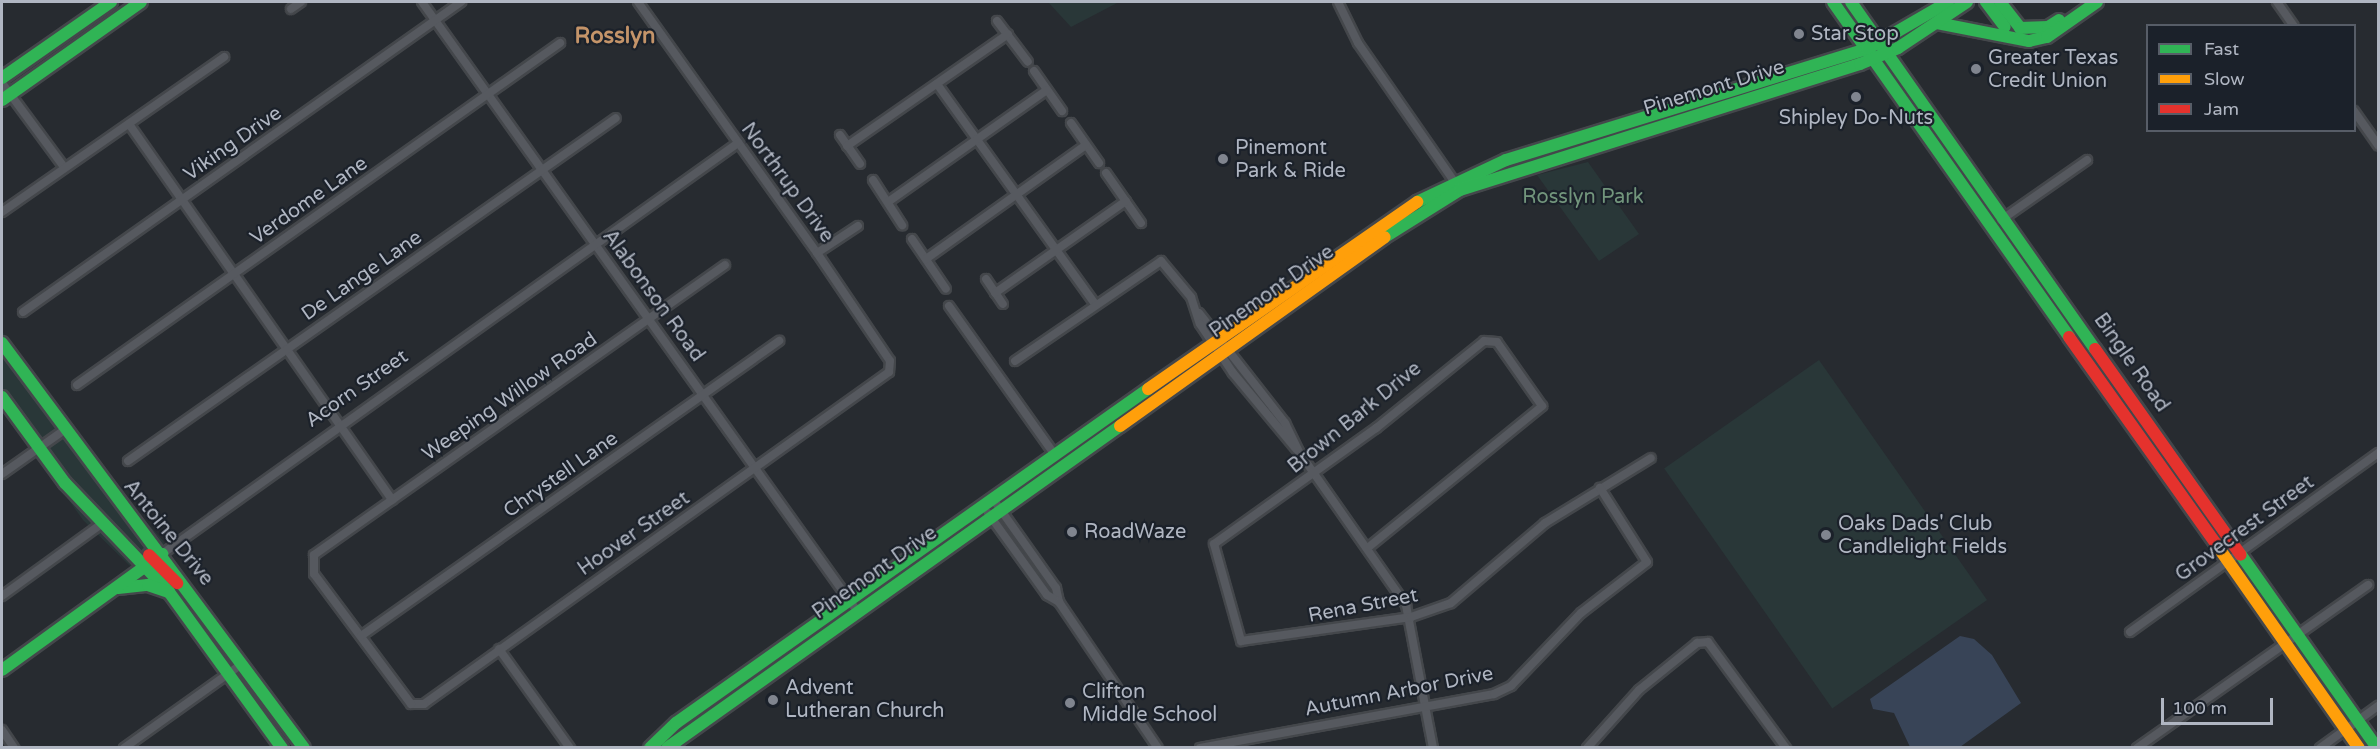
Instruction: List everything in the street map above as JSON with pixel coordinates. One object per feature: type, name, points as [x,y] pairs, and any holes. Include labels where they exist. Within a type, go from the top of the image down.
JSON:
[{"type":"main road","points":[[6,97],[141,2]]},
{"type":"main road","name":"Bingle Road","points":[[1833,2],[2359,747]]},
{"type":"main road","name":"Bingle Road","points":[[1851,2],[2377,747]]},
{"type":"main road","name":"Pinemont Drive","points":[[1884,48],[1948,2]]},
{"type":"main road","name":"Pinemont Drive","points":[[663,742],[763,661],[849,600],[991,507],[1220,345],[1457,185],[1650,121],[1786,87],[1884,48],[1937,23],[1967,2]]},
{"type":"main road","points":[[1986,2],[2007,30],[2029,41]]},
{"type":"main road","points":[[2000,2],[2007,18],[2025,29],[2048,27],[2085,2]]},
{"type":"main road","points":[[1937,23],[2029,41],[2047,37],[2097,2]]},
{"type":"main road","points":[[2,78],[109,3],[117,18]]},
{"type":"main road","name":"Pinemont Drive","points":[[1667,116],[1779,76],[1870,54]]},
{"type":"main road","points":[[1779,76],[1786,87]]},
{"type":"main road","points":[[1940,154],[1954,146]]},
{"type":"main road","name":"Antoine Drive","points":[[3,348],[155,560],[169,592],[282,747]]},
{"type":"main road","points":[[2108,392],[2121,382]]},
{"type":"main road","name":"Antoine Drive","points":[[2,397],[38,448],[103,523],[122,541],[155,560],[196,598],[304,747]]},
{"type":"main road","name":"Pinemont Drive","points":[[663,742],[771,672],[857,611],[1055,455],[1108,424]]},
{"type":"main road","name":"Acorn Street","points":[[2,670],[155,560]]},
{"type":"main road","points":[[114,589],[137,584],[169,592]]},
{"type":"main road","points":[[763,661],[771,672]]},
{"type":"street","points":[[291,9],[301,2]]},
{"type":"street","name":"Alabonson Road","points":[[422,2],[857,611]]},
{"type":"street","name":"Viking Drive","points":[[23,312],[461,2]]},
{"type":"street","points":[[1338,2],[1358,43],[1457,185]]},
{"type":"street","points":[[2277,2],[2293,24]]},
{"type":"street","name":"Northrup Drive","points":[[643,3],[890,361],[889,372],[875,385]]},
{"type":"street","points":[[997,21],[1028,62]]},
{"type":"street","points":[[847,146],[1008,34]]},
{"type":"street","name":"Verdome Lane","points":[[77,385],[560,44]]},
{"type":"street","points":[[2,212],[224,57]]},
{"type":"street","points":[[1034,71],[1062,111]]},
{"type":"street","points":[[2,83],[6,97],[64,167]]},
{"type":"street","points":[[937,84],[1095,304]]},
{"type":"street","points":[[888,202],[1047,90]]},
{"type":"street","points":[[2356,112],[2379,145]]},
{"type":"street","name":"De Lange Lane","points":[[128,461],[616,118]]},
{"type":"street","points":[[1071,123],[1099,163]]},
{"type":"street","points":[[129,124],[392,500]]},
{"type":"street","points":[[840,135],[860,164]]},
{"type":"street","name":"Acorn Street","points":[[155,560],[340,424],[738,143]]},
{"type":"street","points":[[926,259],[1086,145]]},
{"type":"street","points":[[1991,227],[2087,160]]},
{"type":"street","points":[[1106,173],[1141,223]]},
{"type":"street","points":[[873,180],[902,225]]},
{"type":"street","points":[[995,292],[1126,201]]},
{"type":"street","points":[[817,253],[858,226]]},
{"type":"street","points":[[912,239],[946,289]]},
{"type":"street","points":[[1015,361],[1095,304],[1161,261],[1220,345],[1285,423],[1299,452],[1370,546],[1411,617],[1433,747]]},
{"type":"street","name":"Weeping Willow Road","points":[[361,636],[314,574],[314,555],[725,265]]},
{"type":"street","points":[[986,279],[1003,304]]},
{"type":"street","points":[[949,306],[1055,455]]},
{"type":"street","name":"Brown Bark Drive","points":[[1223,580],[1214,544],[1315,474],[1484,340],[1497,342],[1539,398],[1536,416],[1370,546]]},
{"type":"street","name":"Chrystell Lane","points":[[361,636],[779,341]]},
{"type":"street","name":"Hoover Street","points":[[361,636],[411,704],[424,704],[875,385]]},
{"type":"street","points":[[2,474],[63,430]]},
{"type":"street","name":"Grovecrest Street","points":[[2130,632],[2379,453]]},
{"type":"street","name":"Rena Street","points":[[1223,580],[1236,634],[1246,643],[1411,617],[1451,603],[1545,523],[1651,458]]},
{"type":"street","name":"Autumn Arbor Drive","points":[[1200,747],[1494,694],[1511,686],[1581,613],[1643,569],[1647,554],[1600,488]]},
{"type":"street","points":[[991,507],[1037,561],[1056,588],[1059,603]]},
{"type":"street","points":[[991,507],[1027,568],[1059,603],[1158,747]]},
{"type":"street","points":[[2,596],[103,523]]},
{"type":"street","points":[[1027,568],[1037,561]]},
{"type":"street","points":[[2137,747],[2299,636],[2368,585]]},
{"type":"street","points":[[1587,747],[1639,690],[1696,643],[1708,642],[1717,650],[1786,747]]},
{"type":"street","points":[[499,649],[570,747]]},
{"type":"street","points":[[124,747],[243,663]]},
{"type":"street","points":[[2320,747],[2379,706]]},
{"type":"street","points":[[2,730],[14,747]]},
{"type":"street","points":[[643,747],[663,742]]},
{"type":"green space","points":[[1048,2],[1119,2],[1071,27]]},
{"type":"green space","name":"Rosslyn Park","points":[[1588,162],[1639,234],[1599,261],[1537,175]]},
{"type":"green space","points":[[2,331],[103,472],[165,543],[131,567],[83,520],[2,407]]},
{"type":"green space","name":"Oaks Dads' Club Candlelight Fields","points":[[1819,360],[1987,600],[1832,708],[1664,468]]},
{"type":"water","points":[[1960,636],[1974,639],[1992,655],[2021,703],[1960,747],[1910,747],[1894,713],[1873,709],[1870,699]]},
{"type":"traffic: fast","points":[[2,78],[111,2]]},
{"type":"traffic: fast","points":[[2,100],[141,2]]},
{"type":"traffic: fast","points":[[1833,2],[2069,337]]},
{"type":"traffic: fast","points":[[1851,2],[2095,349]]},
{"type":"traffic: fast","points":[[1417,202],[1506,160],[1867,49],[1948,2]]},
{"type":"traffic: fast","points":[[1385,237],[1460,190],[1860,64],[1898,48],[1967,2]]},
{"type":"traffic: fast","points":[[1986,2],[2005,27]]},
{"type":"traffic: fast","points":[[2000,2],[2020,28],[2048,27],[2059,20]]},
{"type":"traffic: fast","points":[[1937,23],[2029,41],[2047,37],[2097,2]]},
{"type":"traffic: fast","points":[[2,343],[304,748]]},
{"type":"traffic: fast","points":[[650,748],[676,723],[1148,389]]},
{"type":"traffic: fast","points":[[2,397],[65,483],[169,592],[282,748]]},
{"type":"traffic: fast","points":[[667,748],[1120,426]]},
{"type":"traffic: fast","points":[[2,670],[162,554]]},
{"type":"traffic: fast","points":[[2241,555],[2377,748]]},
{"type":"traffic: fast","points":[[118,588],[148,585],[168,592]]},
{"type":"traffic: slow","points":[[1148,389],[1417,202]]},
{"type":"traffic: slow","points":[[1120,426],[1385,237]]},
{"type":"traffic: slow","points":[[2216,544],[2359,748]]},
{"type":"traffic: jam","points":[[2069,337],[2216,544]]},
{"type":"traffic: jam","points":[[2095,349],[2241,555]]},
{"type":"traffic: jam","points":[[149,555],[177,583]]},
{"type":"place","name":"Star Stop","points":[[1799,34]]},
{"type":"place","name":"Greater Texas Credit Union","points":[[1976,69]]},
{"type":"place","name":"Shipley Do-Nuts","points":[[1856,97]]},
{"type":"place","name":"Pinemont Park & Ride","points":[[1223,159]]},
{"type":"place","name":"RoadWaze","points":[[1072,532]]},
{"type":"place","name":"Oaks Dads' Club Candlelight Fields","points":[[1826,535]]},
{"type":"place","name":"Advent Lutheran Church","points":[[773,700]]},
{"type":"place","name":"Clifton Middle School","points":[[1070,703]]},
{"type":"district","name":"Rosslyn","points":[[615,37]]}]
